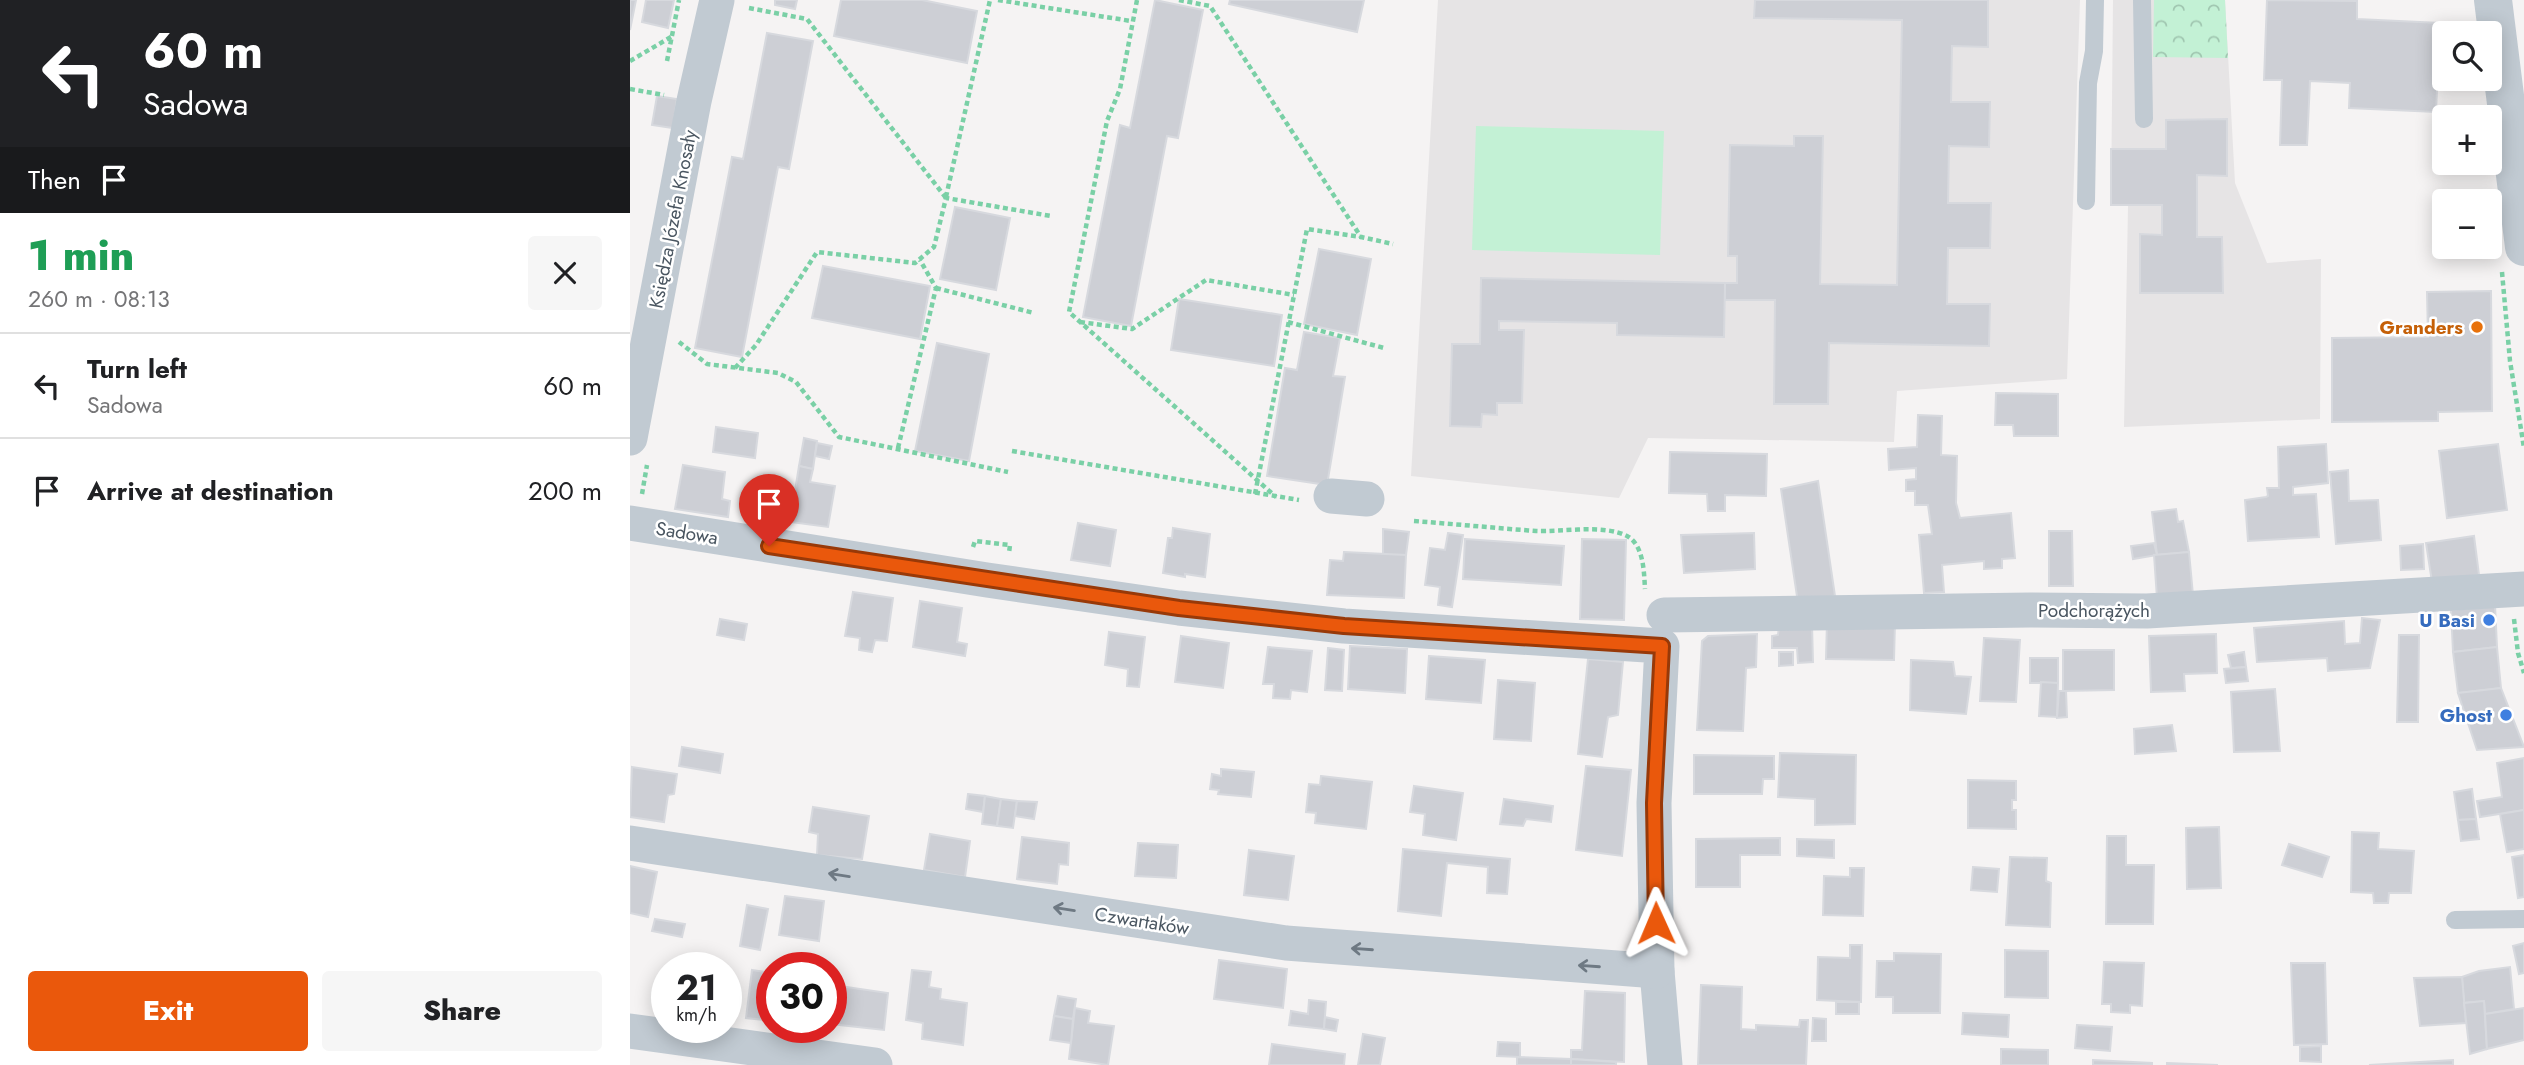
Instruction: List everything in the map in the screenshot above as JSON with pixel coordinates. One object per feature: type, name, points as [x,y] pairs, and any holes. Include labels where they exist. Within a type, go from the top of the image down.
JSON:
[{"type":"street","points":[[2493,0],[2513,256]]},
{"type":"street","name":"Księdza Józefa Knosały","points":[[630,438],[694,102],[733,4]]},
{"type":"street","points":[[1315,498],[1367,499]]},
{"type":"street","name":"Sadowa","points":[[630,523],[1179,608],[1344,626],[1657,618]]},
{"type":"street","name":"Podchorążych","points":[[1657,618],[2519,603]]},
{"type":"street","points":[[1657,618],[1654,803],[1657,971],[1665,1065]]},
{"type":"street","name":"Czwartaków","points":[[630,844],[1286,943],[1657,971]]},
{"type":"street","points":[[630,1031],[875,1065]]},
{"type":"lane","points":[[2086,201],[2088,83],[2094,51],[2095,0]]},
{"type":"lane","points":[[2142,0],[2144,119]]},
{"type":"lane","points":[[2455,920],[2524,919]]},
{"type":"path","points":[[630,61],[672,36],[679,0]]},
{"type":"path","points":[[735,368],[756,345],[817,252],[915,263],[934,247],[990,0]]},
{"type":"path","points":[[998,0],[1131,20]]},
{"type":"path","points":[[1137,0],[1131,20],[1120,89],[1107,121],[1069,312],[1276,497]]},
{"type":"path","points":[[1180,0],[1210,6],[1361,237]]},
{"type":"path","points":[[733,4],[807,19],[946,198],[1051,216]]},
{"type":"path","points":[[1255,494],[1307,229],[1393,244]]},
{"type":"path","points":[[2513,256],[2510,361],[2524,448]]},
{"type":"path","points":[[898,448],[936,288],[920,260]]},
{"type":"path","points":[[1080,321],[1132,329],[1206,280],[1294,295]]},
{"type":"path","points":[[936,288],[1034,313]]},
{"type":"path","points":[[1289,322],[1384,348]]},
{"type":"path","points":[[676,339],[707,364],[778,373],[796,383],[839,437],[1008,472]]},
{"type":"path","points":[[1012,451],[1255,494],[1315,498]]},
{"type":"path","points":[[1414,520],[1539,531],[1612,531],[1629,537],[1637,547],[1644,567],[1657,618]]},
{"type":"path","points":[[2519,603],[2518,653],[2524,673]]},
{"type":"shaded area","points":[[1438,0],[2080,0],[2067,379],[1897,391],[1894,442],[1648,438],[1619,498],[1411,476]]},
{"type":"shaded area","points":[[2113,0],[2225,0],[2235,183],[2267,263],[2321,259],[2320,419],[2124,427],[2128,206],[2111,205]]},
{"type":"green space","points":[[2154,0],[2225,0],[2228,58],[2153,57]]},
{"type":"green space","points":[[1476,126],[1664,131],[1660,255],[1472,250]]},
{"type":"building","points":[[630,0],[636,0],[630,30]]},
{"type":"building","points":[[646,0],[674,0],[668,28],[642,22]]},
{"type":"building","points":[[775,0],[797,0],[795,9],[775,5]]},
{"type":"building","points":[[841,0],[922,0],[977,11],[967,63],[834,36]]},
{"type":"building","points":[[1155,0],[1203,10],[1178,138],[1167,136],[1131,326],[1083,317],[1120,125],[1130,128]]},
{"type":"building","points":[[1230,0],[1364,0],[1357,32],[1229,4]]},
{"type":"building","points":[[1755,0],[1988,0],[1988,47],[1952,46],[1951,102],[1990,102],[1989,147],[1949,146],[1948,203],[1991,203],[1990,248],[1948,248],[1947,304],[1990,304],[1989,346],[1829,343],[1828,404],[1774,404],[1775,300],[1725,300],[1725,283],[1737,283],[1737,256],[1728,256],[1730,145],[1794,146],[1794,136],[1823,136],[1820,284],[1897,285],[1902,20],[1754,18]]},
{"type":"building","points":[[2267,0],[2357,1],[2357,19],[2432,23],[2432,91],[2437,91],[2436,105],[2432,105],[2432,112],[2349,108],[2350,83],[2310,81],[2307,145],[2280,145],[2282,80],[2264,80]]},
{"type":"building","points":[[767,33],[813,41],[789,169],[778,167],[742,357],[695,348],[732,157],[743,159]]},
{"type":"building","points":[[657,96],[677,99],[673,128],[652,125]]},
{"type":"building","points":[[2227,119],[2227,176],[2197,175],[2197,237],[2222,237],[2223,293],[2140,293],[2140,234],[2162,235],[2162,205],[2111,205],[2111,149],[2166,149],[2166,120]]},
{"type":"building","points":[[955,207],[1010,218],[996,290],[940,279]]},
{"type":"building","points":[[1319,249],[1371,259],[1357,335],[1304,324]]},
{"type":"building","points":[[823,266],[930,286],[920,339],[812,318]]},
{"type":"building","points":[[1481,278],[1725,283],[1724,337],[1617,335],[1617,323],[1499,321],[1499,330],[1524,330],[1522,403],[1497,403],[1497,415],[1482,414],[1481,427],[1450,426],[1452,344],[1480,344]]},
{"type":"building","points":[[2491,291],[2492,411],[2438,412],[2438,421],[2332,422],[2332,338],[2428,337],[2427,292]]},
{"type":"building","points":[[1179,299],[1282,315],[1274,366],[1171,350]]},
{"type":"building","points":[[1304,332],[1340,338],[1333,376],[1345,377],[1327,485],[1267,476],[1285,368],[1297,370]]},
{"type":"building","points":[[937,343],[989,354],[969,461],[915,451]]},
{"type":"building","points":[[1996,393],[2058,394],[2058,436],[2014,436],[2013,425],[1995,425]]},
{"type":"building","points":[[1918,415],[1942,416],[1941,455],[1957,456],[1956,503],[1960,518],[2011,513],[2015,558],[2002,559],[2002,568],[1984,569],[1984,561],[1942,565],[1944,592],[1924,593],[1919,535],[1932,534],[1928,505],[1915,505],[1915,491],[1906,491],[1906,480],[1916,479],[1916,468],[1889,470],[1888,449],[1917,447]]},
{"type":"building","points":[[716,427],[758,433],[755,458],[713,452]]},
{"type":"building","points":[[804,438],[817,441],[813,469],[799,466]]},
{"type":"building","points":[[817,443],[832,446],[829,459],[815,456]]},
{"type":"building","points":[[2326,444],[2328,483],[2293,487],[2293,495],[2316,494],[2319,537],[2248,541],[2245,500],[2266,497],[2267,488],[2279,488],[2278,447]]},
{"type":"building","points":[[2498,444],[2507,510],[2447,518],[2439,451]]},
{"type":"building","points":[[1670,452],[1767,454],[1766,496],[1725,495],[1725,511],[1708,511],[1707,494],[1669,493]]},
{"type":"building","points":[[683,465],[725,472],[722,499],[730,501],[728,517],[675,509]]},
{"type":"building","points":[[799,466],[813,469],[810,482],[835,486],[828,527],[790,522]]},
{"type":"building","points":[[2348,470],[2349,501],[2378,500],[2381,540],[2336,544],[2330,472]]},
{"type":"building","points":[[1818,481],[1835,596],[1798,603],[1781,489]]},
{"type":"building","points":[[2176,509],[2178,522],[2183,521],[2189,552],[2157,555],[2152,512]]},
{"type":"building","points":[[1078,523],[1116,530],[1110,566],[1071,560]]},
{"type":"building","points":[[1173,528],[1210,534],[1205,577],[1163,573],[1168,538],[1172,538]]},
{"type":"building","points":[[1383,529],[1409,532],[1406,555],[1383,555]]},
{"type":"building","points":[[2049,531],[2072,531],[2073,586],[2049,586]]},
{"type":"building","points":[[1448,533],[1463,535],[1452,607],[1438,605],[1440,587],[1425,585],[1430,548],[1445,550]]},
{"type":"building","points":[[1754,533],[1755,569],[1684,573],[1681,535]]},
{"type":"building","points":[[2474,536],[2479,575],[2432,582],[2426,543]]},
{"type":"building","points":[[1465,539],[1564,546],[1561,585],[1463,579]]},
{"type":"building","points":[[1582,539],[1626,540],[1624,620],[1580,619]]},
{"type":"building","points":[[2154,543],[2157,555],[2133,559],[2131,546]]},
{"type":"building","points":[[2423,544],[2424,569],[2401,570],[2400,546]]},
{"type":"building","points":[[1344,552],[1406,555],[1404,598],[1327,595],[1330,560],[1343,561]]},
{"type":"building","points":[[2189,552],[2193,595],[2157,598],[2154,555]]},
{"type":"building","points":[[853,592],[893,598],[887,641],[875,640],[872,652],[859,650],[860,638],[845,636]]},
{"type":"building","points":[[920,601],[962,608],[957,642],[967,644],[965,656],[913,647]]},
{"type":"building","points":[[2495,605],[2497,647],[2453,652],[2451,610]]},
{"type":"building","points":[[2362,618],[2380,620],[2370,668],[2328,671],[2327,658],[2257,662],[2254,628],[2344,621],[2345,644],[2360,643]]},
{"type":"building","points":[[720,619],[747,624],[744,640],[717,635]]},
{"type":"building","points":[[1827,621],[1895,622],[1894,660],[1826,659]]},
{"type":"building","points":[[1812,624],[1813,662],[1798,663],[1797,648],[1772,648],[1772,636],[1778,635],[1779,626]]},
{"type":"building","points":[[1109,632],[1145,637],[1139,687],[1127,686],[1128,669],[1105,665]]},
{"type":"building","points":[[1757,634],[1756,667],[1746,668],[1743,731],[1697,730],[1702,641],[1708,636]]},
{"type":"building","points":[[2216,634],[2217,673],[2184,674],[2185,691],[2151,692],[2149,636]]},
{"type":"building","points":[[2399,635],[2419,635],[2418,722],[2397,722]]},
{"type":"building","points":[[1181,636],[1229,643],[1223,688],[1175,682]]},
{"type":"building","points":[[1984,638],[2020,640],[2016,702],[1980,701]]},
{"type":"building","points":[[1350,646],[1407,649],[1405,693],[1348,689]]},
{"type":"building","points":[[1268,647],[1312,651],[1307,692],[1291,690],[1290,699],[1273,698],[1274,684],[1263,684]]},
{"type":"building","points":[[2497,647],[2501,688],[2458,693],[2453,652]]},
{"type":"building","points":[[1328,648],[1344,650],[1342,691],[1325,690]]},
{"type":"building","points":[[2063,650],[2114,650],[2114,690],[2063,691]]},
{"type":"building","points":[[1779,652],[1793,652],[1793,665],[1779,666]]},
{"type":"building","points":[[2244,652],[2246,667],[2231,668],[2228,655]]},
{"type":"building","points":[[1429,656],[1485,660],[1481,703],[1426,699]]},
{"type":"building","points":[[2030,658],[2058,658],[2058,683],[2030,683]]},
{"type":"building","points":[[1588,659],[1623,662],[1618,715],[1608,717],[1602,757],[1578,754]]},
{"type":"building","points":[[1911,660],[1953,662],[1955,676],[1971,677],[1966,714],[1910,710]]},
{"type":"building","points":[[2246,667],[2248,681],[2226,683],[2224,669]]},
{"type":"building","points":[[1498,680],[1535,683],[1531,741],[1494,739]]},
{"type":"building","points":[[2041,682],[2058,683],[2057,717],[2039,716]]},
{"type":"building","points":[[2501,688],[2524,747],[2477,750],[2458,693]]},
{"type":"building","points":[[2275,689],[2280,751],[2234,752],[2231,692]]},
{"type":"building","points":[[2059,691],[2066,691],[2067,717],[2057,718]]},
{"type":"building","points":[[2172,725],[2176,751],[2135,754],[2134,729]]},
{"type":"building","points":[[682,747],[723,754],[720,773],[679,766]]},
{"type":"building","points":[[1780,753],[1856,755],[1855,824],[1815,825],[1815,799],[1778,797]]},
{"type":"building","points":[[1694,755],[1774,756],[1774,779],[1763,779],[1762,794],[1694,794]]},
{"type":"building","points":[[2524,758],[2524,810],[2480,817],[2477,801],[2502,797],[2497,763]]},
{"type":"building","points":[[1586,766],[1631,770],[1622,856],[1576,850]]},
{"type":"building","points":[[632,767],[677,774],[674,794],[668,795],[664,822],[630,817]]},
{"type":"building","points":[[1221,769],[1254,772],[1251,797],[1218,794],[1219,790],[1210,789],[1212,774],[1221,776]]},
{"type":"building","points":[[1321,776],[1372,782],[1366,829],[1315,823],[1316,813],[1306,812],[1309,784],[1320,785]]},
{"type":"building","points":[[1968,780],[2016,781],[2016,800],[2012,800],[2012,810],[2016,810],[2016,829],[1968,828]]},
{"type":"building","points":[[1414,786],[1463,793],[1456,840],[1423,835],[1425,814],[1410,812]]},
{"type":"building","points":[[2472,789],[2476,819],[2458,820],[2454,792]]},
{"type":"building","points":[[968,794],[985,796],[983,812],[966,809]]},
{"type":"building","points":[[985,796],[1001,799],[997,826],[982,824]]},
{"type":"building","points":[[1001,799],[1017,801],[1013,828],[997,826]]},
{"type":"building","points":[[1504,799],[1553,806],[1551,822],[1526,819],[1523,826],[1500,824]]},
{"type":"building","points":[[1017,801],[1037,802],[1034,819],[1015,816]]},
{"type":"building","points":[[813,807],[869,816],[862,859],[817,855],[818,834],[809,832]]},
{"type":"building","points":[[2524,810],[2524,849],[2507,852],[2500,814]]},
{"type":"building","points":[[2476,819],[2479,839],[2461,841],[2458,820]]},
{"type":"building","points":[[2219,827],[2221,888],[2187,889],[2186,828]]},
{"type":"building","points":[[2352,832],[2379,833],[2378,849],[2414,851],[2411,893],[2389,893],[2388,903],[2374,903],[2373,893],[2351,892]]},
{"type":"building","points":[[930,834],[970,841],[965,877],[924,870]]},
{"type":"building","points":[[2107,836],[2126,836],[2126,865],[2154,865],[2153,924],[2106,924]]},
{"type":"building","points":[[1022,837],[1069,843],[1068,865],[1059,864],[1057,884],[1017,879]]},
{"type":"building","points":[[1780,838],[1780,855],[1740,855],[1740,887],[1696,887],[1696,839]]},
{"type":"building","points":[[1797,839],[1834,840],[1834,858],[1797,856]]},
{"type":"building","points":[[1138,843],[1178,845],[1176,878],[1135,876]]},
{"type":"building","points":[[2289,844],[2329,857],[2322,877],[2282,865]]},
{"type":"building","points":[[1403,849],[1510,859],[1507,894],[1487,893],[1488,867],[1447,863],[1441,916],[1398,911]]},
{"type":"building","points":[[1249,850],[1294,856],[1288,900],[1244,895]]},
{"type":"building","points":[[2524,855],[2524,897],[2518,898],[2512,857]]},
{"type":"building","points":[[2010,857],[2047,858],[2046,881],[2051,883],[2050,927],[2006,925]]},
{"type":"building","points":[[630,866],[657,872],[648,917],[630,913]]},
{"type":"building","points":[[1973,867],[1999,869],[1997,892],[1971,890]]},
{"type":"building","points":[[1850,868],[1864,868],[1863,916],[1823,915],[1824,876],[1850,877]]},
{"type":"building","points":[[785,896],[824,901],[819,941],[779,935]]},
{"type":"building","points":[[747,905],[768,909],[760,950],[740,946]]},
{"type":"building","points":[[655,919],[685,924],[682,937],[652,931]]},
{"type":"building","points":[[2524,943],[2524,973],[2519,974],[2513,946]]},
{"type":"building","points":[[1850,945],[1862,945],[1861,1002],[1817,1000],[1818,957],[1850,958]]},
{"type":"building","points":[[2005,950],[2048,951],[2048,998],[2005,997]]},
{"type":"building","points":[[1894,953],[1941,954],[1940,1013],[1893,1013],[1893,997],[1876,997],[1877,961],[1894,961]]},
{"type":"building","points":[[1219,960],[1287,969],[1283,1008],[1214,999]]},
{"type":"building","points":[[2104,962],[2144,963],[2142,1006],[2130,1005],[2130,1013],[2111,1012],[2111,1004],[2102,1004]]},
{"type":"building","points":[[2291,963],[2325,963],[2327,1044],[2294,1045]]},
{"type":"building","points":[[2510,967],[2514,1009],[2485,1014],[2484,1001],[2464,1003],[2462,977],[2479,971]]},
{"type":"building","points":[[752,970],[756,971],[756,1019],[746,1018]]},
{"type":"building","points":[[912,970],[931,972],[929,987],[941,989],[940,999],[967,1003],[963,1045],[922,1039],[923,1023],[906,1020]]},
{"type":"building","points":[[2462,977],[2466,1023],[2420,1026],[2414,978]]},
{"type":"building","points":[[1701,985],[1742,987],[1741,1029],[1756,1030],[1756,1025],[1799,1027],[1800,1020],[1808,1020],[1806,1065],[1698,1065]]},
{"type":"building","points":[[847,987],[888,993],[884,1030],[847,1026]]},
{"type":"building","points":[[1585,991],[1625,993],[1624,1062],[1571,1059],[1571,1050],[1582,1050]]},
{"type":"building","points":[[1058,996],[1076,999],[1073,1019],[1054,1016]]},
{"type":"building","points":[[1309,1000],[1326,1002],[1324,1029],[1289,1025],[1291,1011],[1308,1014]]},
{"type":"building","points":[[2484,1001],[2487,1049],[2470,1054],[2464,1003]]},
{"type":"building","points":[[1836,1002],[1859,1002],[1859,1014],[1836,1014]]},
{"type":"building","points":[[1075,1008],[1090,1011],[1088,1023],[1114,1026],[1108,1065],[1069,1059]]},
{"type":"building","points":[[2524,1008],[2524,1040],[2487,1049],[2485,1014]]},
{"type":"building","points":[[1963,1013],[2009,1015],[2008,1037],[1962,1034]]},
{"type":"building","points":[[1054,1016],[1073,1019],[1071,1043],[1050,1040]]},
{"type":"building","points":[[1325,1017],[1338,1020],[1336,1031],[1324,1029]]},
{"type":"building","points":[[1813,1018],[1826,1019],[1826,1041],[1812,1041]]},
{"type":"building","points":[[2077,1025],[2112,1027],[2110,1051],[2075,1048]]},
{"type":"building","points":[[1363,1034],[1385,1038],[1380,1065],[1358,1065]]},
{"type":"building","points":[[1498,1042],[1520,1043],[1520,1057],[1497,1056]]},
{"type":"building","points":[[1272,1044],[1345,1054],[1344,1065],[1269,1065]]},
{"type":"building","points":[[2321,1046],[2321,1062],[2300,1061],[2300,1047]]},
{"type":"building","points":[[2001,1049],[2048,1050],[2048,1065],[2001,1065]]},
{"type":"building","points":[[1517,1057],[1571,1059],[1571,1065],[1517,1065]]},
{"type":"building","points":[[1571,1059],[1616,1062],[1616,1065],[1571,1065]]},
{"type":"building","points":[[2093,1060],[2152,1063],[2152,1065],[2093,1065]]},
{"type":"building","points":[[2453,1060],[2453,1065],[2369,1065]]},
{"type":"building","points":[[2167,1063],[2218,1065],[2167,1065]]},
{"type":"place","name":"Granders","points":[[2477,327]]},
{"type":"place","name":"U Basi","points":[[2489,620]]},
{"type":"place","name":"Ghost","points":[[2506,715]]},
{"type":"route","points":[[769,546],[1179,608],[1344,626],[1662,646],[1654,803],[1656,923]]}]
